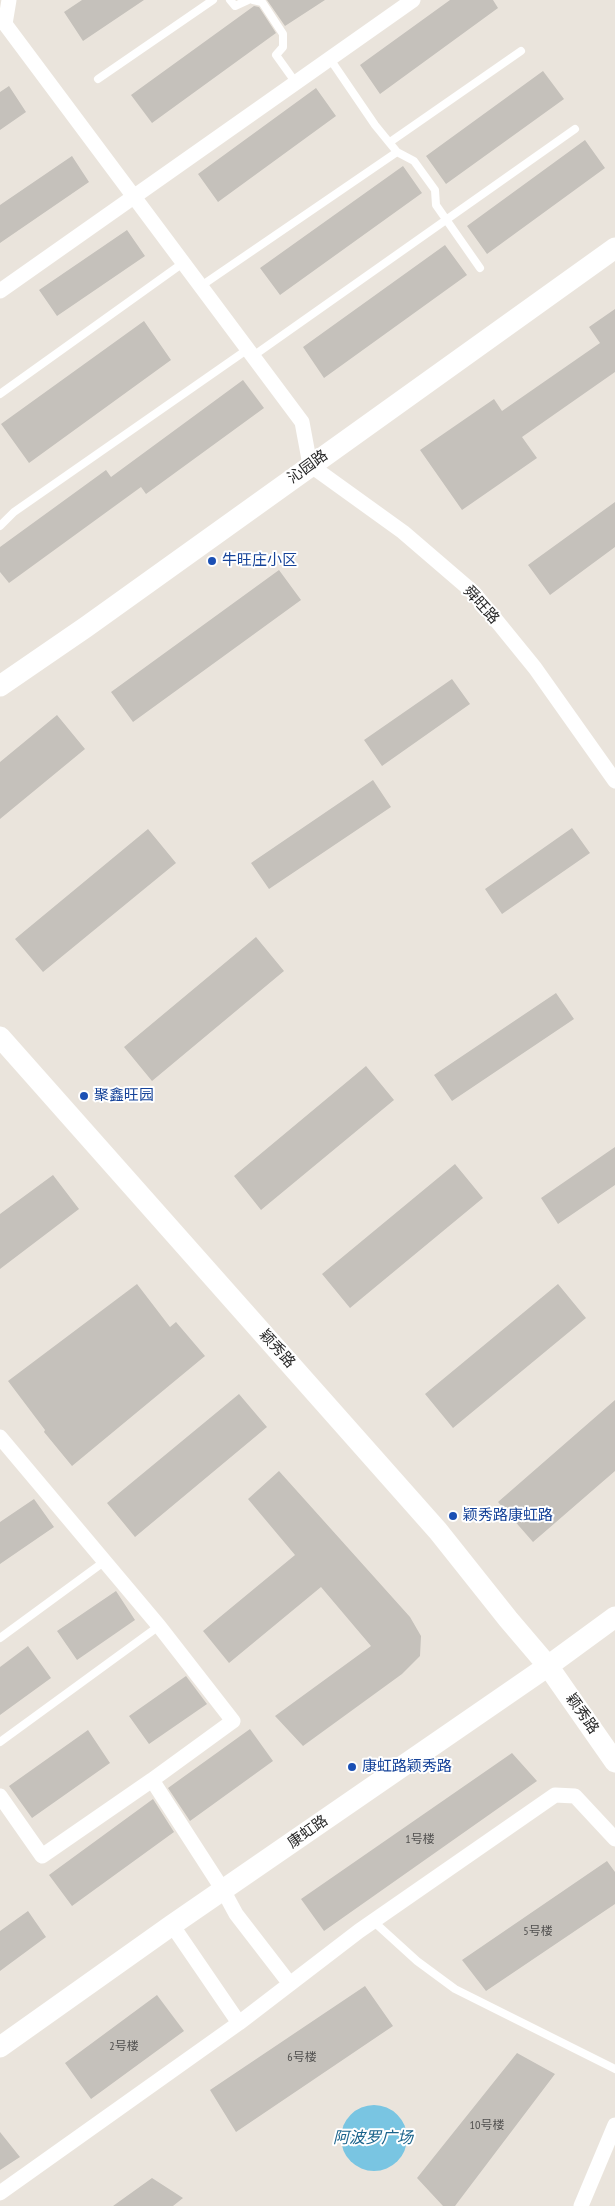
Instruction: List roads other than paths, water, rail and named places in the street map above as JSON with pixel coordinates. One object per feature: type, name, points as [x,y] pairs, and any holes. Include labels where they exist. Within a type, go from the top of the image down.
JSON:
[{"type":"main road","name":"沁园路","points":[[0,686],[86,627],[615,248]]},
{"type":"main road","name":"颖秀路","points":[[0,1037],[438,1531],[548,1666],[598,1716],[615,1738]]},
{"type":"main road","name":"康虹路","points":[[0,2046],[548,1666],[615,1617]]},
{"type":"main road","name":"颖秀路","points":[[548,1666],[615,1762]]},
{"type":"street","points":[[9,0],[5,24],[302,422],[310,465]]},
{"type":"street","points":[[0,291],[413,0]]},
{"type":"street","name":"舜旺路","points":[[310,465],[403,532],[474,594],[535,668],[615,781]]},
{"type":"street","points":[[0,1437],[159,1626],[233,1721],[42,1856],[0,1796]]},
{"type":"street","points":[[152,1780],[223,1890],[236,1914],[290,1984]]},
{"type":"street","points":[[0,2193],[239,2023],[373,1921],[555,1795],[575,1796],[615,1839]]},
{"type":"street","points":[[172,1925],[239,2023]]},
{"type":"street","points":[[581,2206],[615,2125]]},
{"type":"lane","points":[[98,79],[213,0]]},
{"type":"lane","points":[[230,0],[235,6],[248,0]]},
{"type":"lane","points":[[253,0],[262,2],[283,34],[283,47],[276,55],[296,83]]},
{"type":"lane","points":[[390,142],[521,51]]},
{"type":"lane","points":[[330,59],[375,125],[397,152],[414,161],[435,190],[436,205],[480,268]]},
{"type":"lane","points":[[0,526],[14,512],[446,220],[575,128]]},
{"type":"lane","points":[[201,286],[397,152]]},
{"type":"lane","points":[[0,394],[183,262]]},
{"type":"lane","points":[[0,1638],[105,1561]]},
{"type":"lane","points":[[0,1742],[159,1626]]},
{"type":"lane","points":[[373,1921],[418,1962],[455,1989],[615,2069]]},
{"type":"water","name":"阿波罗广场","points":[[367,2105],[381,2105],[393,2110],[402,2119],[407,2131],[405,2151],[398,2162],[381,2171],[367,2171],[355,2166],[346,2157],[341,2145],[341,2131],[346,2119],[355,2110]]},
{"type":"place","name":"牛旺庄小区","points":[[212,561]]},
{"type":"place","name":"聚鑫旺园","points":[[84,1096]]},
{"type":"place","name":"颖秀路康虹路","points":[[453,1516]]},
{"type":"place","name":"康虹路颖秀路","points":[[352,1767]]}]
